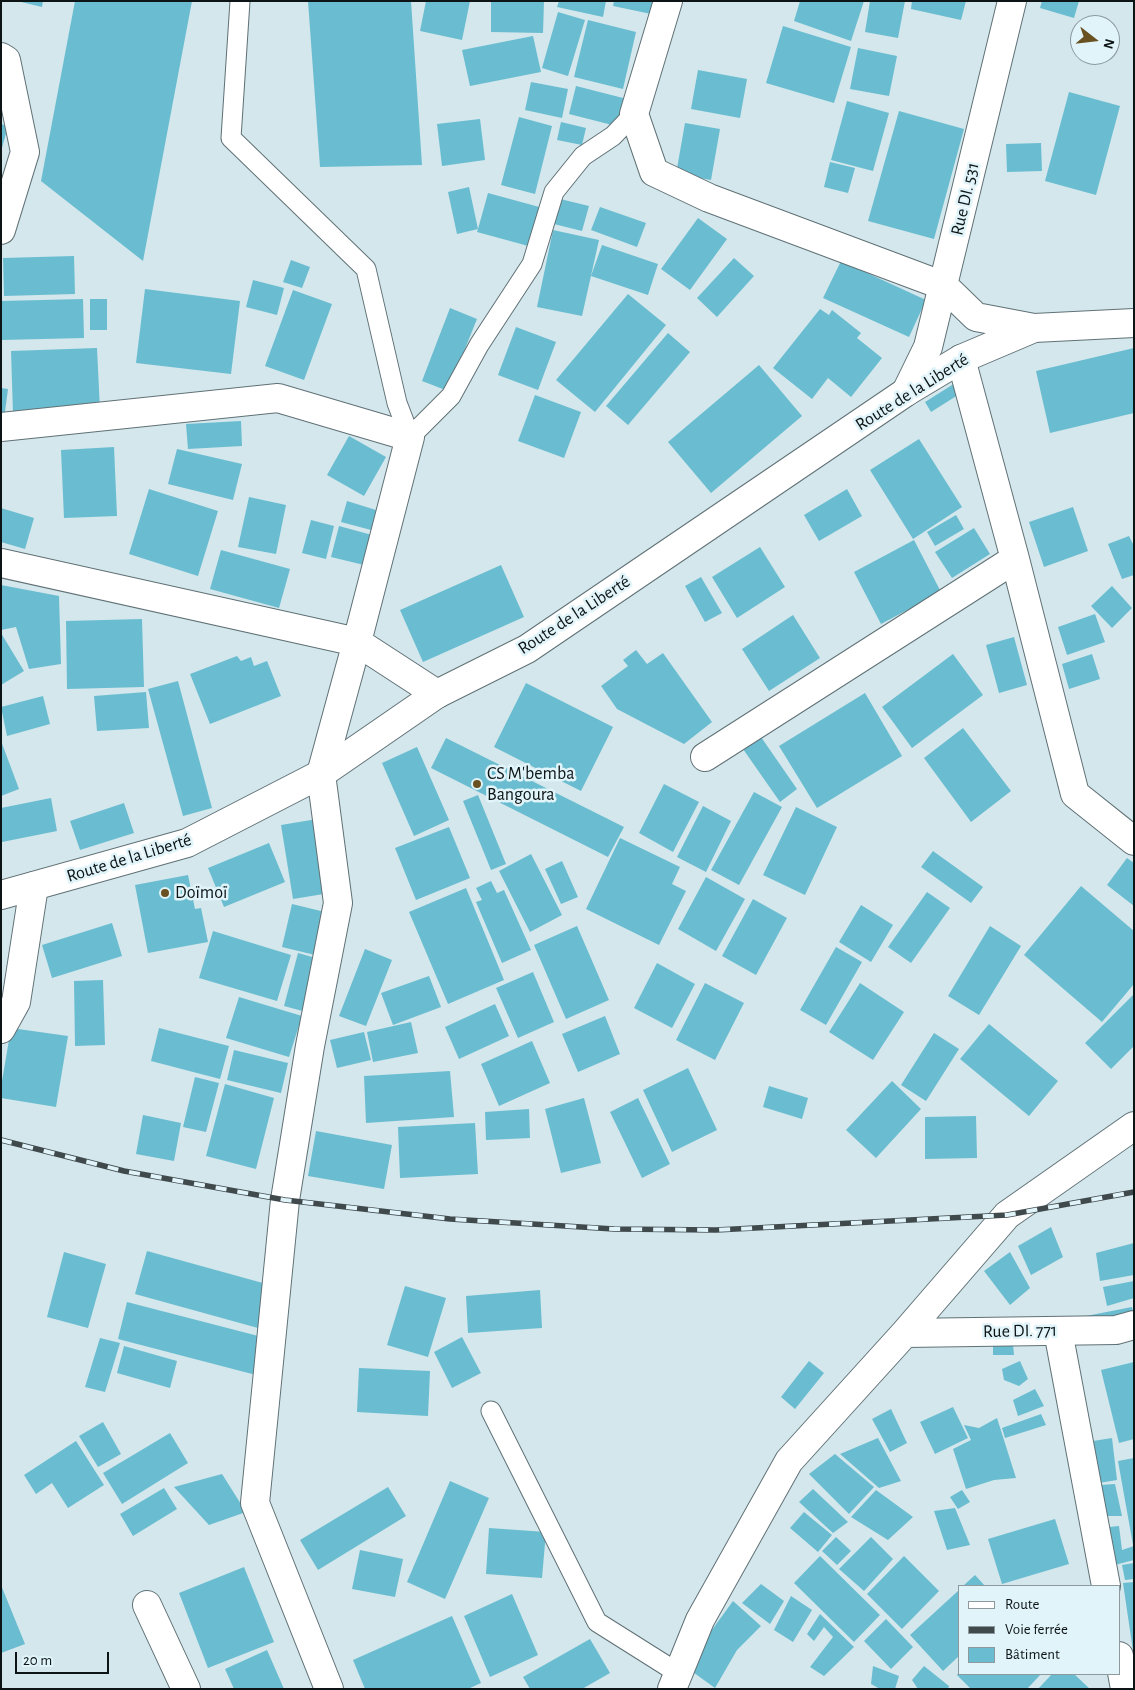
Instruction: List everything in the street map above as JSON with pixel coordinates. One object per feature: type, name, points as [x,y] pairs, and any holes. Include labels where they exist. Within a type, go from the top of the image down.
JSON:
[{"type":"street","points":[[668,1],[634,114],[654,172],[709,198],[944,286],[976,317],[1034,328]]},
{"type":"street","name":"Rue DI. 531","points":[[906,392],[928,346],[1012,1]]},
{"type":"street","points":[[1,57],[6,60],[25,152],[1,230]]},
{"type":"street","name":"Route de la Liberté","points":[[1,895],[187,843],[320,774],[437,694],[527,649],[906,392],[961,359],[1034,328],[1134,323]]},
{"type":"street","points":[[961,359],[1016,559],[1075,794],[1134,841]]},
{"type":"street","points":[[1,427],[278,398],[410,437],[357,642],[320,774],[338,903],[310,1046],[285,1200],[255,1503],[329,1689]]},
{"type":"street","points":[[705,757],[1016,559]]},
{"type":"street","points":[[1,563],[357,642],[437,694]]},
{"type":"street","points":[[1,1029],[16,1002],[34,886]]},
{"type":"street","points":[[675,1681],[700,1620],[789,1460],[905,1333],[1007,1215],[1134,1126]]},
{"type":"street","name":"Rue DI. 771","points":[[905,1333],[1116,1330],[1134,1325]]},
{"type":"street","points":[[1058,1331],[1106,1585]]},
{"type":"street","points":[[147,1605],[186,1689]]},
{"type":"street","points":[[1120,1662],[1125,1689]]},
{"type":"lane","points":[[240,1],[231,138],[366,269],[397,403],[410,437],[452,396],[479,346],[532,264],[554,192],[583,156],[613,136],[634,114]]},
{"type":"lane","points":[[491,1411],[597,1622],[675,1681]]},
{"type":"building","points":[[17,1],[43,1],[42,7]]},
{"type":"building","points":[[75,1],[192,1],[143,261],[41,181]]},
{"type":"building","points":[[308,1],[411,1],[422,165],[320,167]]},
{"type":"building","points":[[426,1],[470,1],[462,40],[420,31]]},
{"type":"building","points":[[491,1],[544,1],[543,33],[491,32]]},
{"type":"building","points":[[559,1],[606,1],[603,17],[557,7]]},
{"type":"building","points":[[614,1],[658,1],[656,15],[613,6]]},
{"type":"building","points":[[800,1],[864,1],[851,41],[794,21]]},
{"type":"building","points":[[870,1],[905,1],[898,38],[865,32]]},
{"type":"building","points":[[912,1],[966,1],[961,20],[911,9]]},
{"type":"building","points":[[1042,1],[1079,1],[1075,15],[1070,15],[1070,17],[1040,8]]},
{"type":"building","points":[[558,12],[585,20],[568,76],[542,68]]},
{"type":"building","points":[[588,20],[636,32],[623,89],[574,77]]},
{"type":"building","points":[[783,26],[851,47],[834,103],[766,83]]},
{"type":"building","points":[[533,36],[541,72],[470,86],[462,50]]},
{"type":"building","points":[[858,48],[897,56],[889,96],[850,89]]},
{"type":"building","points":[[698,70],[747,79],[740,118],[691,109]]},
{"type":"building","points":[[531,82],[568,89],[562,118],[525,110]]},
{"type":"building","points":[[576,86],[627,99],[620,127],[569,114]]},
{"type":"building","points":[[1069,92],[1120,106],[1096,195],[1045,181]]},
{"type":"building","points":[[847,101],[889,113],[873,171],[831,160]]},
{"type":"building","points":[[899,111],[964,129],[934,239],[868,221]]},
{"type":"building","points":[[519,117],[552,126],[535,194],[501,185]]},
{"type":"building","points":[[480,119],[485,160],[442,166],[437,124]]},
{"type":"building","points":[[561,122],[586,128],[582,145],[557,140]]},
{"type":"building","points":[[685,123],[720,129],[711,180],[676,174]]},
{"type":"building","points":[[1,124],[8,126],[2,148],[1,148]]},
{"type":"building","points":[[1041,143],[1042,171],[1007,172],[1006,144]]},
{"type":"building","points":[[830,162],[855,168],[848,193],[824,187]]},
{"type":"building","points":[[469,187],[478,229],[457,234],[448,192]]},
{"type":"building","points":[[488,193],[543,208],[532,247],[477,232]]},
{"type":"building","points":[[556,198],[589,206],[582,231],[550,223]]},
{"type":"building","points":[[600,207],[646,223],[637,247],[591,230]]},
{"type":"building","points":[[698,218],[727,239],[690,290],[661,269]]},
{"type":"building","points":[[553,230],[599,240],[582,316],[537,307]]},
{"type":"building","points":[[602,245],[658,264],[648,295],[591,276]]},
{"type":"building","points":[[74,256],[75,294],[4,296],[3,258]]},
{"type":"building","points":[[734,258],[754,276],[717,317],[697,298]]},
{"type":"building","points":[[291,260],[310,267],[302,288],[283,282]]},
{"type":"building","points":[[841,261],[926,300],[909,337],[823,298]]},
{"type":"building","points":[[253,280],[284,288],[277,315],[246,307]]},
{"type":"building","points":[[145,289],[240,301],[231,374],[136,363]]},
{"type":"building","points":[[293,290],[332,304],[304,380],[265,366]]},
{"type":"building","points":[[628,294],[666,325],[595,412],[556,380]]},
{"type":"building","points":[[83,299],[84,338],[1,340],[1,301]]},
{"type":"building","points":[[90,299],[107,299],[107,330],[90,330]]},
{"type":"building","points":[[450,308],[477,319],[448,391],[422,381]]},
{"type":"building","points":[[820,309],[829,315],[832,310],[861,333],[857,338],[882,358],[851,397],[828,378],[812,399],[773,368]]},
{"type":"building","points":[[516,327],[556,342],[538,390],[498,375]]},
{"type":"building","points":[[668,333],[690,352],[628,425],[606,406]]},
{"type":"building","points":[[97,348],[100,410],[13,414],[11,351]]},
{"type":"building","points":[[1134,348],[1134,413],[1050,433],[1036,371]]},
{"type":"building","points":[[759,365],[802,416],[711,493],[668,442]]},
{"type":"building","points":[[960,380],[966,390],[931,412],[925,402]]},
{"type":"building","points":[[1,388],[8,389],[4,419],[1,419]]},
{"type":"building","points":[[535,395],[581,412],[564,458],[518,441]]},
{"type":"building","points":[[241,421],[242,446],[188,449],[186,424]]},
{"type":"building","points":[[349,436],[386,457],[364,496],[327,475]]},
{"type":"building","points":[[919,439],[962,507],[913,539],[870,470]]},
{"type":"building","points":[[114,447],[117,516],[64,518],[61,450]]},
{"type":"building","points":[[177,449],[242,464],[233,500],[168,484]]},
{"type":"building","points":[[149,489],[218,511],[198,576],[129,554]]},
{"type":"building","points":[[847,489],[862,516],[819,541],[804,515]]},
{"type":"building","points":[[249,497],[286,505],[276,554],[238,547]]},
{"type":"building","points":[[347,501],[376,510],[371,530],[341,522]]},
{"type":"building","points":[[1073,507],[1088,551],[1044,567],[1029,522]]},
{"type":"building","points":[[1,508],[34,518],[25,549],[1,542]]},
{"type":"building","points":[[956,515],[964,529],[935,546],[927,532]]},
{"type":"building","points":[[311,520],[334,526],[326,559],[302,553]]},
{"type":"building","points":[[339,526],[372,535],[364,565],[331,557]]},
{"type":"building","points":[[974,528],[990,554],[952,578],[935,552]]},
{"type":"building","points":[[1129,536],[1134,546],[1134,575],[1122,579],[1108,544]]},
{"type":"building","points":[[914,540],[941,592],[881,624],[854,572]]},
{"type":"building","points":[[760,547],[785,587],[737,618],[712,577]]},
{"type":"building","points":[[221,550],[290,569],[279,608],[210,589]]},
{"type":"building","points":[[501,565],[524,617],[423,662],[400,610]]},
{"type":"building","points":[[701,577],[722,613],[705,622],[685,586]]},
{"type":"building","points":[[1,585],[59,596],[61,664],[29,669],[16,627],[1,630]]},
{"type":"building","points":[[1112,586],[1132,608],[1112,628],[1091,606]]},
{"type":"building","points":[[1095,614],[1105,642],[1067,655],[1058,627]]},
{"type":"building","points":[[793,615],[820,658],[769,691],[742,649]]},
{"type":"building","points":[[142,619],[144,687],[67,689],[66,621]]},
{"type":"building","points":[[1,633],[24,671],[1,685]]},
{"type":"building","points":[[1014,637],[1027,685],[999,693],[986,645]]},
{"type":"building","points":[[636,650],[647,664],[663,653],[712,722],[684,744],[617,709],[601,686],[628,666],[623,660]]},
{"type":"building","points":[[953,654],[983,695],[912,748],[882,707]]},
{"type":"building","points":[[1092,654],[1100,679],[1069,689],[1062,664]]},
{"type":"building","points":[[237,656],[241,661],[251,657],[254,666],[267,661],[281,696],[210,724],[190,674]]},
{"type":"building","points":[[178,681],[212,808],[183,816],[148,689]]},
{"type":"building","points":[[526,683],[613,727],[581,791],[494,747]]},
{"type":"building","points":[[146,692],[149,728],[97,731],[94,696]]},
{"type":"building","points":[[865,693],[902,756],[817,808],[779,746]]},
{"type":"building","points":[[43,696],[50,724],[7,736],[1,707]]},
{"type":"building","points":[[963,728],[1011,791],[971,822],[924,758]]},
{"type":"building","points":[[761,737],[797,789],[780,802],[743,749]]},
{"type":"building","points":[[446,738],[624,827],[608,857],[431,768]]},
{"type":"building","points":[[1,741],[19,789],[1,796]]},
{"type":"building","points":[[417,747],[449,820],[414,836],[382,763]]},
{"type":"building","points":[[664,784],[699,802],[673,852],[639,833]]},
{"type":"building","points":[[754,792],[782,807],[739,885],[711,870]]},
{"type":"building","points":[[478,795],[506,864],[491,870],[463,801]]},
{"type":"building","points":[[51,798],[57,831],[2,842],[1,808]]},
{"type":"building","points":[[124,803],[134,833],[80,850],[70,821]]},
{"type":"building","points":[[703,806],[731,821],[706,872],[677,857]]},
{"type":"building","points":[[796,807],[837,827],[805,895],[763,875]]},
{"type":"building","points":[[317,819],[330,893],[293,899],[281,825]]},
{"type":"building","points":[[449,827],[470,878],[416,900],[395,848]]},
{"type":"building","points":[[620,838],[680,867],[672,884],[686,891],[659,945],[586,909]]},
{"type":"building","points":[[269,843],[285,882],[224,907],[208,868]]},
{"type":"building","points":[[933,851],[983,887],[971,903],[921,867]]},
{"type":"building","points":[[531,854],[562,915],[530,932],[499,871]]},
{"type":"building","points":[[1127,858],[1134,863],[1134,906],[1107,885]]},
{"type":"building","points":[[562,861],[578,897],[561,904],[545,869]]},
{"type":"building","points":[[188,875],[195,909],[201,908],[208,942],[148,953],[135,885]]},
{"type":"building","points":[[706,877],[745,899],[716,951],[678,929]]},
{"type":"building","points":[[491,881],[497,893],[504,890],[531,950],[502,963],[476,902],[482,900],[476,888]]},
{"type":"building","points":[[1081,886],[1134,931],[1134,984],[1102,1022],[1024,955]]},
{"type":"building","points":[[466,888],[504,980],[448,1004],[409,912]]},
{"type":"building","points":[[927,892],[950,908],[911,963],[888,947]]},
{"type":"building","points":[[753,899],[787,918],[756,975],[722,956]]},
{"type":"building","points":[[292,904],[325,912],[315,955],[282,947]]},
{"type":"building","points":[[861,905],[893,925],[871,962],[839,942]]},
{"type":"building","points":[[112,923],[122,956],[52,978],[42,945]]},
{"type":"building","points":[[577,926],[609,1000],[566,1019],[534,945]]},
{"type":"building","points":[[990,926],[1021,946],[979,1015],[948,996]]},
{"type":"building","points":[[213,931],[291,955],[277,1001],[199,978]]},
{"type":"building","points":[[836,947],[862,962],[826,1025],[800,1010]]},
{"type":"building","points":[[365,949],[392,960],[366,1026],[339,1016]]},
{"type":"building","points":[[298,953],[323,960],[310,1013],[284,1006]]},
{"type":"building","points":[[657,963],[695,984],[672,1028],[634,1008]]},
{"type":"building","points":[[533,972],[554,1022],[518,1038],[496,988]]},
{"type":"building","points":[[429,976],[441,1007],[393,1025],[381,993]]},
{"type":"building","points":[[103,980],[105,1045],[75,1046],[74,981]]},
{"type":"building","points":[[705,983],[744,1003],[715,1060],[676,1040]]},
{"type":"building","points":[[860,983],[904,1012],[873,1060],[829,1032]]},
{"type":"building","points":[[1134,994],[1134,1046],[1111,1069],[1085,1043]]},
{"type":"building","points":[[239,997],[302,1016],[289,1057],[226,1038]]},
{"type":"building","points":[[495,1004],[509,1036],[459,1059],[445,1027]]},
{"type":"building","points":[[605,1016],[620,1054],[578,1072],[562,1034]]},
{"type":"building","points":[[411,1022],[418,1053],[373,1062],[367,1032]]},
{"type":"building","points":[[989,1024],[1058,1081],[1029,1116],[960,1059]]},
{"type":"building","points":[[11,1028],[68,1036],[56,1107],[1,1098],[1,1087]]},
{"type":"building","points":[[159,1028],[229,1046],[220,1079],[151,1061]]},
{"type":"building","points":[[364,1032],[371,1060],[337,1068],[330,1040]]},
{"type":"building","points":[[934,1033],[959,1049],[926,1101],[901,1085]]},
{"type":"building","points":[[532,1041],[550,1083],[499,1106],[481,1064]]},
{"type":"building","points":[[234,1050],[288,1063],[281,1093],[227,1080]]},
{"type":"building","points":[[688,1068],[717,1130],[672,1152],[643,1090]]},
{"type":"building","points":[[450,1071],[454,1117],[366,1123],[364,1076]]},
{"type":"building","points":[[195,1077],[219,1083],[206,1132],[183,1127]]},
{"type":"building","points":[[892,1081],[921,1109],[876,1158],[846,1130]]},
{"type":"building","points":[[225,1084],[274,1098],[256,1169],[206,1156]]},
{"type":"building","points":[[769,1086],[808,1098],[802,1119],[763,1107]]},
{"type":"building","points":[[584,1098],[601,1163],[561,1173],[545,1109]]},
{"type":"building","points":[[638,1098],[670,1164],[642,1178],[610,1112]]},
{"type":"building","points":[[529,1109],[530,1138],[486,1140],[485,1112]]},
{"type":"building","points":[[143,1115],[181,1123],[174,1161],[136,1154]]},
{"type":"building","points":[[976,1116],[977,1158],[925,1159],[925,1117]]},
{"type":"building","points":[[475,1123],[478,1174],[400,1178],[398,1127]]},
{"type":"building","points":[[316,1131],[392,1145],[384,1189],[308,1176]]},
{"type":"building","points":[[1051,1227],[1063,1257],[1031,1275],[1018,1246]]},
{"type":"building","points":[[1134,1243],[1134,1275],[1100,1281],[1096,1253]]},
{"type":"building","points":[[147,1251],[270,1285],[258,1328],[135,1294]]},
{"type":"building","points":[[64,1252],[106,1264],[88,1328],[47,1317]]},
{"type":"building","points":[[1010,1252],[1030,1288],[1010,1305],[984,1271]]},
{"type":"building","points":[[1134,1281],[1134,1298],[1107,1306],[1103,1287]]},
{"type":"building","points":[[405,1286],[446,1298],[428,1357],[387,1345]]},
{"type":"building","points":[[540,1290],[542,1328],[468,1333],[466,1296]]},
{"type":"building","points":[[127,1302],[266,1338],[256,1375],[118,1339]]},
{"type":"building","points":[[1132,1307],[1134,1316],[1090,1323],[1081,1317]]},
{"type":"building","points":[[462,1337],[481,1373],[452,1388],[434,1352]]},
{"type":"building","points":[[100,1338],[120,1343],[105,1392],[85,1387]]},
{"type":"building","points":[[993,1344],[1013,1344],[1014,1355],[993,1355]]},
{"type":"building","points":[[124,1346],[177,1361],[170,1388],[117,1373]]},
{"type":"building","points":[[809,1361],[824,1373],[795,1409],[781,1397]]},
{"type":"building","points":[[1020,1361],[1028,1379],[1019,1386],[1004,1380],[1002,1369]]},
{"type":"building","points":[[1134,1362],[1134,1439],[1119,1443],[1101,1370]]},
{"type":"building","points":[[359,1368],[430,1371],[428,1416],[357,1412]]},
{"type":"building","points":[[1035,1389],[1044,1406],[1018,1416],[1013,1400]]},
{"type":"building","points":[[953,1407],[968,1438],[935,1454],[920,1422]]},
{"type":"building","points":[[891,1409],[907,1443],[890,1452],[872,1419]]},
{"type":"building","points":[[1041,1414],[1046,1425],[1005,1438],[1002,1428]]},
{"type":"building","points":[[997,1418],[1016,1478],[994,1480],[966,1489],[953,1449],[971,1440],[964,1425],[979,1428]]},
{"type":"building","points":[[103,1422],[121,1454],[98,1467],[79,1436]]},
{"type":"building","points":[[170,1433],[188,1463],[122,1504],[103,1473]]},
{"type":"building","points":[[878,1438],[901,1481],[879,1488],[840,1454]]},
{"type":"building","points":[[1112,1438],[1117,1480],[1099,1483],[1093,1441]]},
{"type":"building","points":[[76,1441],[104,1485],[68,1508],[52,1483],[36,1494],[24,1475]]},
{"type":"building","points":[[835,1454],[874,1487],[849,1514],[809,1474]]},
{"type":"building","points":[[1134,1458],[1134,1545],[1133,1545],[1118,1461]]},
{"type":"building","points":[[222,1474],[246,1512],[209,1525],[174,1487]]},
{"type":"building","points":[[450,1481],[489,1498],[445,1599],[407,1582]]},
{"type":"building","points":[[1115,1484],[1122,1516],[1106,1516],[1100,1485]]},
{"type":"building","points":[[388,1487],[406,1516],[318,1570],[300,1540]]},
{"type":"building","points":[[164,1488],[177,1509],[133,1536],[120,1514]]},
{"type":"building","points":[[813,1489],[848,1522],[833,1533],[799,1502]]},
{"type":"building","points":[[876,1490],[913,1517],[888,1540],[851,1517]]},
{"type":"building","points":[[962,1490],[970,1502],[958,1509],[950,1497]]},
{"type":"building","points":[[955,1508],[970,1545],[947,1550],[934,1511]]},
{"type":"building","points":[[804,1512],[832,1535],[818,1552],[790,1528]]},
{"type":"building","points":[[1055,1519],[1069,1564],[1002,1584],[988,1539]]},
{"type":"building","points":[[1119,1526],[1122,1550],[1134,1546],[1134,1560],[1107,1567],[1099,1528]]},
{"type":"building","points":[[489,1528],[546,1532],[542,1578],[486,1574]]},
{"type":"building","points":[[836,1537],[851,1551],[837,1565],[822,1551]]},
{"type":"building","points":[[871,1537],[893,1559],[864,1591],[839,1569]]},
{"type":"building","points":[[360,1550],[403,1559],[395,1597],[352,1589]]},
{"type":"building","points":[[820,1556],[880,1615],[854,1642],[794,1583]]},
{"type":"building","points":[[904,1556],[939,1591],[902,1629],[867,1594]]},
{"type":"building","points":[[1134,1563],[1134,1579],[1125,1580],[1122,1565]]},
{"type":"building","points":[[244,1567],[274,1642],[208,1668],[179,1593]]},
{"type":"building","points":[[975,1575],[984,1585],[964,1585]]},
{"type":"building","points":[[1134,1582],[1134,1651],[1133,1651],[1123,1583]]},
{"type":"building","points":[[761,1584],[784,1601],[770,1624],[742,1603]]},
{"type":"building","points":[[1,1585],[25,1644],[1,1653]]},
{"type":"building","points":[[958,1591],[958,1657],[943,1671],[910,1635]]},
{"type":"building","points":[[512,1594],[538,1655],[490,1677],[464,1616]]},
{"type":"building","points":[[791,1596],[812,1610],[793,1642],[774,1630]]},
{"type":"building","points":[[733,1601],[761,1626],[737,1650],[715,1688],[690,1670],[706,1638]]},
{"type":"building","points":[[820,1614],[854,1647],[824,1676],[810,1667],[833,1637],[824,1627],[814,1641],[807,1634]]},
{"type":"building","points":[[452,1616],[481,1683],[468,1689],[365,1689],[353,1660]]},
{"type":"building","points":[[886,1619],[913,1647],[891,1669],[864,1641]]},
{"type":"building","points":[[590,1639],[610,1673],[582,1689],[530,1689],[523,1677]]},
{"type":"building","points":[[267,1650],[284,1689],[234,1689],[225,1669]]},
{"type":"building","points":[[873,1666],[899,1676],[895,1689],[880,1689],[871,1684]]},
{"type":"building","points":[[924,1666],[949,1686],[948,1689],[918,1689],[912,1680]]},
{"type":"building","points":[[957,1675],[1040,1675],[1027,1689],[971,1689]]},
{"type":"building","points":[[1051,1675],[1075,1675],[1090,1689],[1038,1689]]},
{"type":"railway","points":[[1,1140],[124,1171],[285,1200],[450,1219],[614,1229],[716,1230],[1007,1215],[1134,1192]]},
{"type":"place","name":"CS M'bemba Bangoura","points":[[477,784]]},
{"type":"place","name":"Doïmoï","points":[[165,893]]}]
